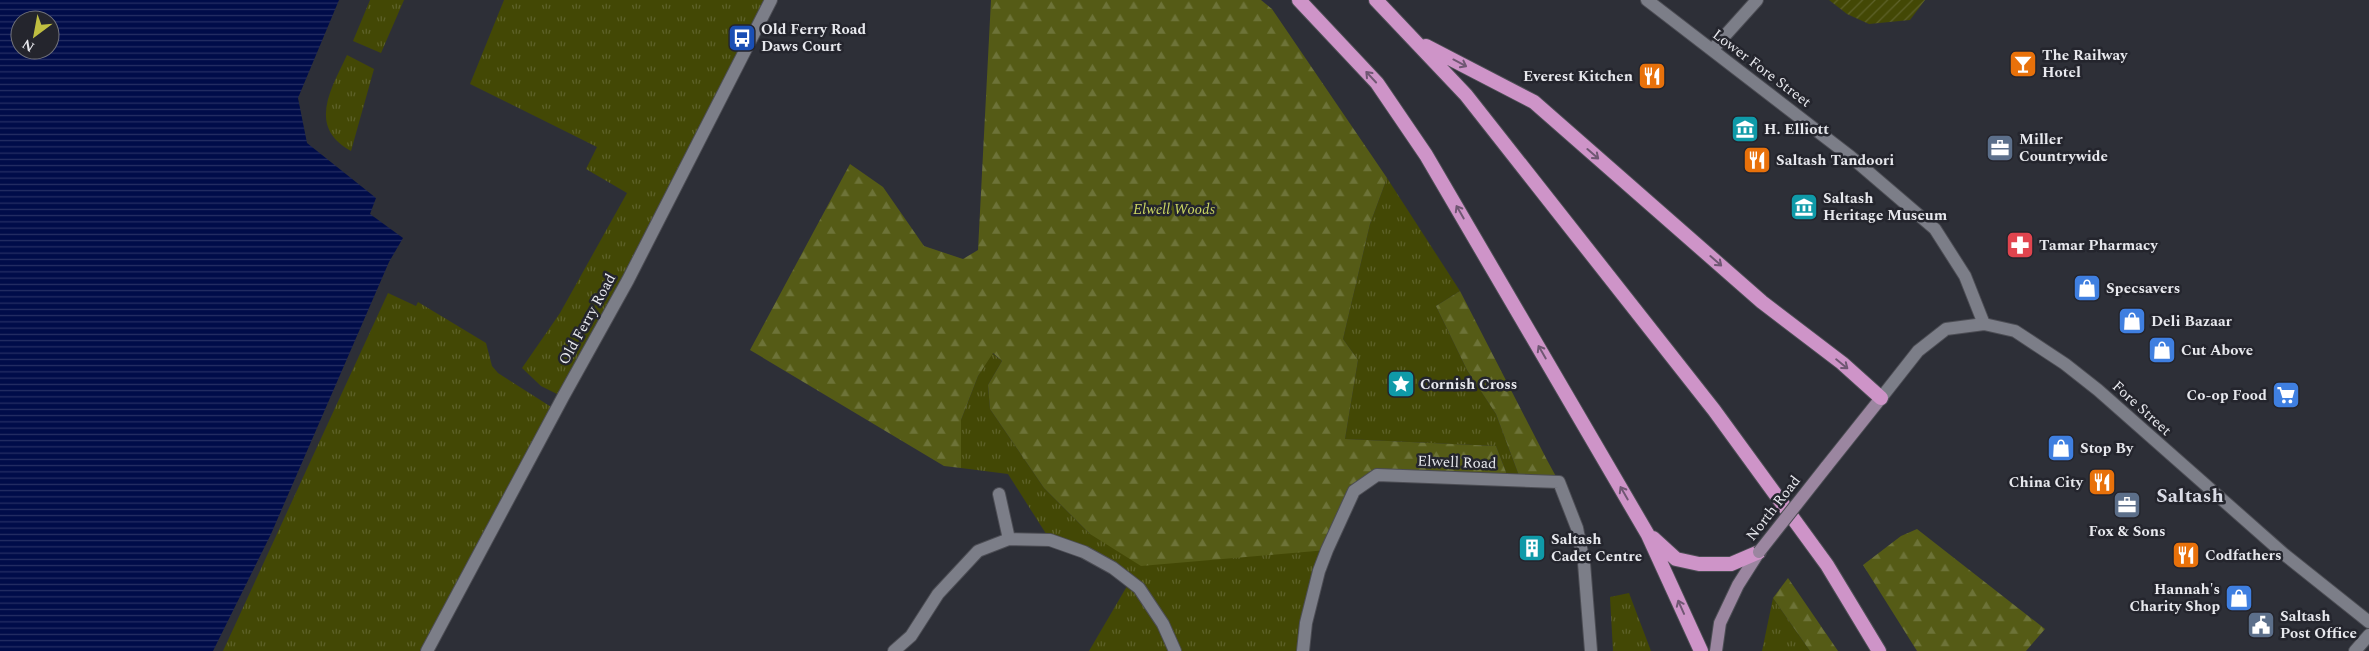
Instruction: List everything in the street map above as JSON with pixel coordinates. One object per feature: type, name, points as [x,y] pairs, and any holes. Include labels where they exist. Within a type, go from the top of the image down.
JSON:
[{"type":"highway","points":[[1299,0],[1377,83],[1426,155],[1648,535],[1701,651]]},
{"type":"highway","points":[[1376,0],[1417,41],[1466,95],[1714,410],[1827,565],[1878,651]]},
{"type":"highway","points":[[1417,41],[1534,102],[1762,302],[1842,364],[1881,398]]},
{"type":"highway","points":[[1648,535],[1676,559],[1699,564],[1731,564],[1759,552]]},
{"type":"main road","name":"North Road","points":[[1716,651],[1720,623],[1738,585],[1759,552],[1881,398]]},
{"type":"street","name":"Old Ferry Road","points":[[427,651],[628,280],[771,0]]},
{"type":"street","name":"Lower Fore Street","points":[[1648,0],[1851,157],[1935,229],[1965,276],[1984,324]]},
{"type":"street","points":[[1712,50],[1757,0]]},
{"type":"street","name":"Fore Street","points":[[1881,398],[1918,351],[1946,329],[1984,324],[2015,331],[2092,385],[2285,555],[2369,622]]},
{"type":"street","name":"Elwell Road","points":[[1303,651],[1306,623],[1319,570],[1327,550],[1354,491],[1377,475],[1559,482],[1577,528],[1584,563],[1592,651]]},
{"type":"street","points":[[998,494],[1009,539]]},
{"type":"street","points":[[894,651],[911,636],[938,594],[978,551],[1009,539],[1050,540],[1084,552],[1113,568],[1139,588],[1162,624],[1175,651]]},
{"type":"street","points":[[2355,651],[2369,635]]},
{"type":"green space","points":[[370,0],[404,0],[381,53],[353,41]]},
{"type":"green space","points":[[504,0],[771,0],[563,397],[541,386],[522,368],[560,313],[627,193],[586,169],[597,147],[470,84]]},
{"type":"green space","name":"Elwell Woods","points":[[991,0],[1261,0],[1272,9],[1387,178],[1370,224],[1343,339],[1358,360],[1345,439],[1496,446],[1509,480],[1377,475],[1354,491],[1327,550],[1141,566],[1090,534],[1044,488],[990,409],[988,385],[1002,361],[993,353],[978,376],[961,420],[961,468],[944,466],[750,350],[850,164],[883,187],[924,246],[963,259],[978,250]]},
{"type":"green space","points":[[1829,0],[1925,0],[1910,20],[1869,24],[1847,14]]},
{"type":"green space","points":[[347,55],[374,69],[351,151],[338,141],[330,131],[326,119],[326,107],[330,94]]},
{"type":"green space","points":[[1387,178],[1460,291],[1436,306],[1467,370],[1496,414],[1521,481],[1509,480],[1496,446],[1345,439],[1358,360],[1343,339],[1370,224]]},
{"type":"green space","points":[[1460,291],[1559,482],[1521,481],[1496,414],[1467,370],[1436,306]]},
{"type":"green space","points":[[388,293],[416,306],[418,302],[486,343],[492,366],[498,373],[556,410],[427,651],[223,651]]},
{"type":"green space","points":[[992,353],[1002,361],[988,385],[990,409],[1044,488],[1090,534],[1327,550],[1303,651],[1089,651],[1130,581],[1050,540],[1008,474],[961,468],[961,420],[978,376]]},
{"type":"green space","points":[[1917,529],[2045,629],[2026,651],[1917,651],[1863,565],[1901,536]]},
{"type":"green space","points":[[1788,578],[1838,651],[1810,651],[1773,598]]},
{"type":"green space","points":[[1629,593],[1651,651],[1613,651],[1610,597]]},
{"type":"green space","points":[[1773,598],[1810,651],[1762,651]]},
{"type":"shaded area","points":[[0,0],[339,0],[298,98],[307,143],[376,198],[370,214],[403,238],[389,262],[271,534],[213,651],[0,651]]},
{"type":"place","name":"Old Ferry Road Daws Court","points":[[742,38]]},
{"type":"place","name":"The Railway Hotel","points":[[2023,64]]},
{"type":"place","name":"Everest Kitchen","points":[[1652,76]]},
{"type":"place","name":"H. Elliott","points":[[1745,129]]},
{"type":"place","name":"Miller Countrywide","points":[[2000,148]]},
{"type":"place","name":"Saltash Tandoori","points":[[1757,160]]},
{"type":"place","name":"Saltash Heritage Museum","points":[[1804,207]]},
{"type":"place","name":"Tamar Pharmacy","points":[[2020,245]]},
{"type":"place","name":"Specsavers","points":[[2087,288]]},
{"type":"place","name":"Deli Bazaar","points":[[2132,321]]},
{"type":"place","name":"Cut Above","points":[[2162,350]]},
{"type":"place","name":"Cornish Cross","points":[[1401,384]]},
{"type":"place","name":"Co-op Food","points":[[2286,395]]},
{"type":"place","name":"Stop By","points":[[2061,448]]},
{"type":"place","name":"China City","points":[[2102,482]]},
{"type":"place","name":"Fox & Sons","points":[[2127,505]]},
{"type":"place","name":"Saltash Cadet Centre","points":[[1532,548]]},
{"type":"place","name":"Codfathers","points":[[2186,555]]},
{"type":"place","name":"Hannah's Charity Shop","points":[[2239,598]]},
{"type":"place","name":"Saltash Post Office","points":[[2261,625]]},
{"type":"district","name":"Saltash","points":[[2190,495]]}]
